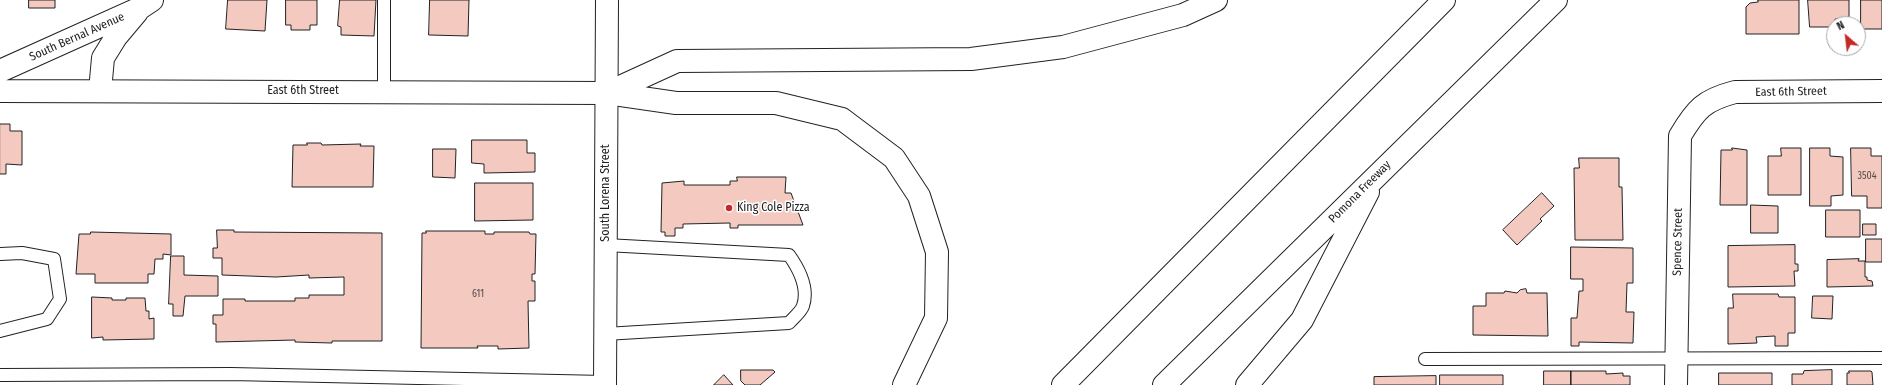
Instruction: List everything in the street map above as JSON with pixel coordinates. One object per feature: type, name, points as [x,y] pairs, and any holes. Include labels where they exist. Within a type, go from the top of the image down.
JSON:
[{"type":"main road","name":"South Lorena Street","points":[[604,383],[607,0]]},
{"type":"main road","points":[[607,93],[677,61],[971,59],[1063,47],[1183,15],[1216,0]]},
{"type":"main road","points":[[1063,385],[1444,0]]},
{"type":"main road","name":"Pomona Freeway","points":[[1164,385],[1378,173],[1556,0]]},
{"type":"main road","points":[[100,91],[103,58],[116,37],[146,4]]},
{"type":"main road","name":"South Bernal Avenue","points":[[0,71],[146,4]]},
{"type":"main road","name":"East 6th Street","points":[[0,91],[607,93],[676,103],[776,103],[842,119],[894,158],[919,196],[937,252],[936,318],[904,385]]},
{"type":"main road","name":"East 6th Street","points":[[1702,105],[1718,97],[1735,92],[1882,91]]},
{"type":"main road","name":"Spence Street","points":[[1676,385],[1680,136],[1690,119],[1702,105]]},
{"type":"main road","points":[[1247,385],[1302,320],[1378,173]]},
{"type":"lane","points":[[384,0],[384,92]]},
{"type":"lane","points":[[605,334],[789,323],[803,306],[805,288],[798,268],[789,255],[606,245]]},
{"type":"lane","points":[[0,254],[22,253],[54,259],[60,299],[47,319],[0,331]]},
{"type":"lane","points":[[1425,359],[1882,358]]},
{"type":"lane","points":[[0,376],[230,374],[604,383]]},
{"type":"building","points":[[29,0],[55,0],[55,8],[29,8]]},
{"type":"building","points":[[228,0],[267,0],[265,31],[226,29]]},
{"type":"building","points":[[286,0],[317,0],[317,25],[310,25],[310,30],[291,30],[291,25],[286,25]]},
{"type":"building","points":[[340,0],[376,0],[374,36],[341,35],[341,27],[338,26]]},
{"type":"building","points":[[430,0],[469,0],[468,36],[429,35]]},
{"type":"building","points":[[1758,0],[1799,0],[1799,34],[1746,34],[1746,7],[1750,3],[1758,2]]},
{"type":"building","points":[[1808,0],[1849,0],[1849,16],[1826,16],[1826,27],[1810,27]]},
{"type":"building","points":[[1861,0],[1882,0],[1882,29],[1866,29],[1866,16],[1861,16]]},
{"type":"building","points":[[0,124],[10,124],[10,131],[22,131],[22,165],[6,164],[6,174],[0,174]]},
{"type":"building","points":[[472,140],[527,140],[527,153],[535,153],[535,172],[484,173],[484,164],[472,163]]},
{"type":"building","points":[[307,143],[321,143],[322,145],[361,144],[360,146],[374,146],[373,187],[292,187],[293,145],[307,145]]},
{"type":"building","points":[[1732,148],[1747,150],[1747,205],[1720,205],[1721,150],[1732,150]]},
{"type":"building","points":[[1781,148],[1801,148],[1801,195],[1768,195],[1768,156],[1781,156]]},
{"type":"building","points":[[1810,148],[1830,148],[1830,156],[1843,157],[1843,195],[1831,196],[1831,206],[1810,206]]},
{"type":"building","points":[[1851,148],[1871,148],[1871,156],[1882,156],[1882,208],[1867,208],[1867,196],[1852,196]]},
{"type":"building","points":[[433,149],[456,149],[455,178],[433,177]]},
{"type":"building","points":[[1579,158],[1619,158],[1619,187],[1622,187],[1623,240],[1575,240],[1574,168],[1579,168]]},
{"type":"building","name":"King Cole Pizza","points":[[737,177],[786,177],[785,193],[791,193],[803,225],[738,225],[738,228],[730,228],[730,223],[683,224],[683,228],[675,228],[675,236],[665,236],[665,232],[661,232],[662,183],[684,181],[684,185],[730,185],[730,181],[737,181]]},
{"type":"building","points":[[475,183],[533,183],[533,220],[475,221]]},
{"type":"building","points":[[1542,193],[1554,206],[1540,219],[1542,221],[1517,245],[1503,230]]},
{"type":"building","points":[[1751,205],[1778,206],[1778,233],[1751,233]]},
{"type":"building","points":[[1826,210],[1860,210],[1860,237],[1826,237]]},
{"type":"building","points":[[1863,224],[1876,224],[1876,235],[1863,235]]},
{"type":"building","points":[[217,230],[234,230],[234,232],[382,233],[382,341],[332,341],[332,343],[295,342],[295,340],[216,342],[216,324],[213,324],[213,315],[223,315],[223,299],[245,299],[245,301],[295,301],[295,298],[309,298],[309,295],[344,295],[344,277],[309,278],[309,275],[276,277],[222,275],[222,258],[213,258],[213,248],[217,248]]},
{"type":"building","points":[[426,231],[485,231],[485,234],[494,234],[494,232],[529,232],[530,234],[536,234],[535,274],[532,274],[532,281],[535,281],[535,301],[528,301],[529,348],[498,349],[498,346],[477,346],[478,348],[421,348],[422,233],[426,233]]},
{"type":"building","points":[[91,232],[171,234],[171,255],[163,254],[163,259],[155,259],[154,274],[148,274],[148,283],[95,283],[95,274],[76,274],[79,234],[90,234]]},
{"type":"building","points":[[1866,239],[1882,239],[1882,262],[1866,262]]},
{"type":"building","points":[[1795,245],[1795,264],[1798,264],[1798,271],[1794,271],[1795,286],[1728,287],[1728,246]]},
{"type":"building","points":[[1571,247],[1633,248],[1633,283],[1627,283],[1626,312],[1634,312],[1633,343],[1579,342],[1579,346],[1571,346],[1571,318],[1577,318],[1579,291],[1583,291],[1583,279],[1571,279]]},
{"type":"building","points":[[171,256],[184,256],[184,275],[218,276],[218,296],[185,296],[183,316],[173,316],[173,304],[169,304]]},
{"type":"building","points":[[1859,259],[1858,261],[1865,261],[1865,277],[1867,277],[1867,280],[1872,281],[1873,286],[1827,287],[1827,260]]},
{"type":"building","points":[[1526,289],[1527,293],[1547,293],[1548,336],[1473,335],[1473,306],[1486,306],[1486,293],[1504,293],[1505,291],[1517,293],[1520,290]]},
{"type":"building","points":[[1733,294],[1778,294],[1779,297],[1795,297],[1795,333],[1788,333],[1788,346],[1775,346],[1775,336],[1756,337],[1757,343],[1728,344],[1728,308],[1733,308]]},
{"type":"building","points":[[1813,296],[1833,296],[1832,319],[1812,318]]},
{"type":"building","points":[[92,297],[112,298],[112,300],[145,298],[146,311],[149,311],[149,319],[154,318],[154,339],[103,340],[103,337],[92,338]]},
{"type":"building","points":[[741,370],[773,370],[775,372],[760,385],[745,385],[741,381]]},
{"type":"building","points":[[1832,370],[1832,385],[1792,385],[1792,374],[1803,374],[1804,371]]},
{"type":"building","points":[[1544,371],[1571,371],[1571,385],[1544,385]]},
{"type":"building","points":[[1571,371],[1606,371],[1606,374],[1623,373],[1623,376],[1630,376],[1630,385],[1571,385]]},
{"type":"building","points":[[1849,371],[1871,371],[1873,385],[1847,385],[1847,373],[1849,373]]},
{"type":"building","points":[[1719,373],[1772,373],[1772,385],[1719,385]]},
{"type":"building","points":[[724,375],[733,385],[714,385]]},
{"type":"building","points":[[1440,375],[1503,375],[1503,385],[1440,385]]},
{"type":"building","points":[[1436,376],[1436,385],[1374,385],[1374,377]]},
{"type":"place","name":"King Cole Pizza","points":[[729,208]]}]
